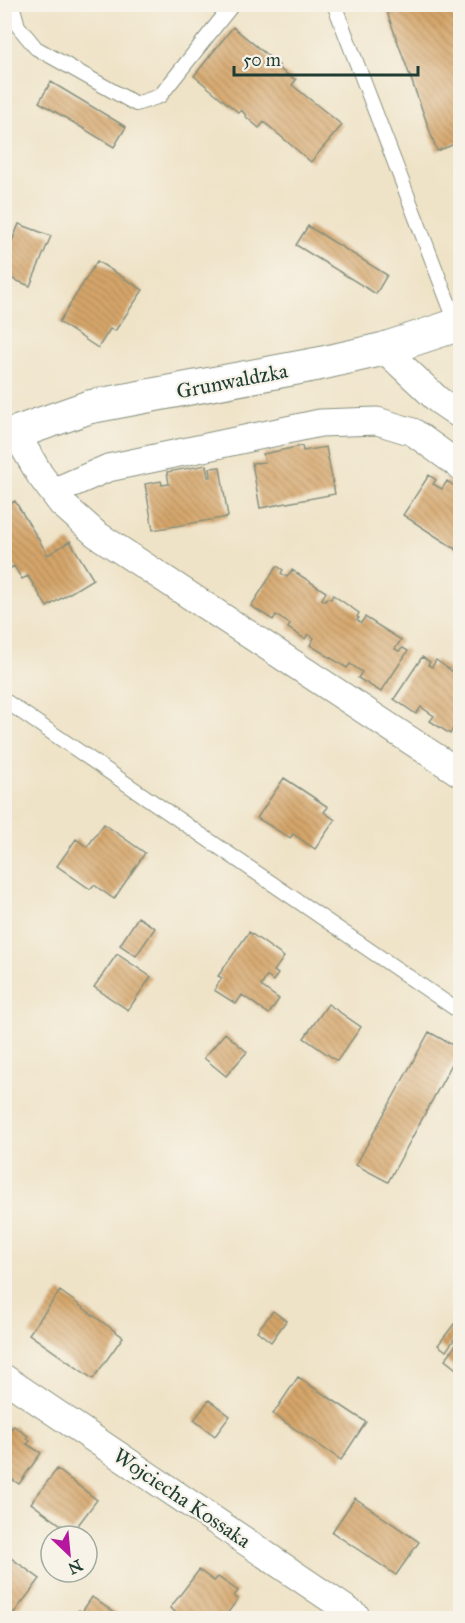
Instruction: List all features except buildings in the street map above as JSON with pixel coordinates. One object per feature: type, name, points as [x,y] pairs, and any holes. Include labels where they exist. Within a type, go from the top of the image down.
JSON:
[{"type":"street","name":"Grunwaldzka","points":[[10,434],[89,407],[384,350],[459,324]]},
{"type":"street","points":[[384,350],[438,400],[460,415]]},
{"type":"street","points":[[53,492],[108,468],[320,423],[377,421],[413,432],[460,466]]},
{"type":"street","points":[[10,434],[63,504],[96,534],[460,773]]},
{"type":"street","name":"Wojciecha Kossaka","points":[[4,1378],[357,1616],[355,1618]]},
{"type":"lane","points":[[12,4],[18,26],[36,48],[136,104],[160,96],[233,4]]},
{"type":"lane","points":[[334,4],[459,324]]},
{"type":"lane","points":[[4,700],[460,1012]]}]
